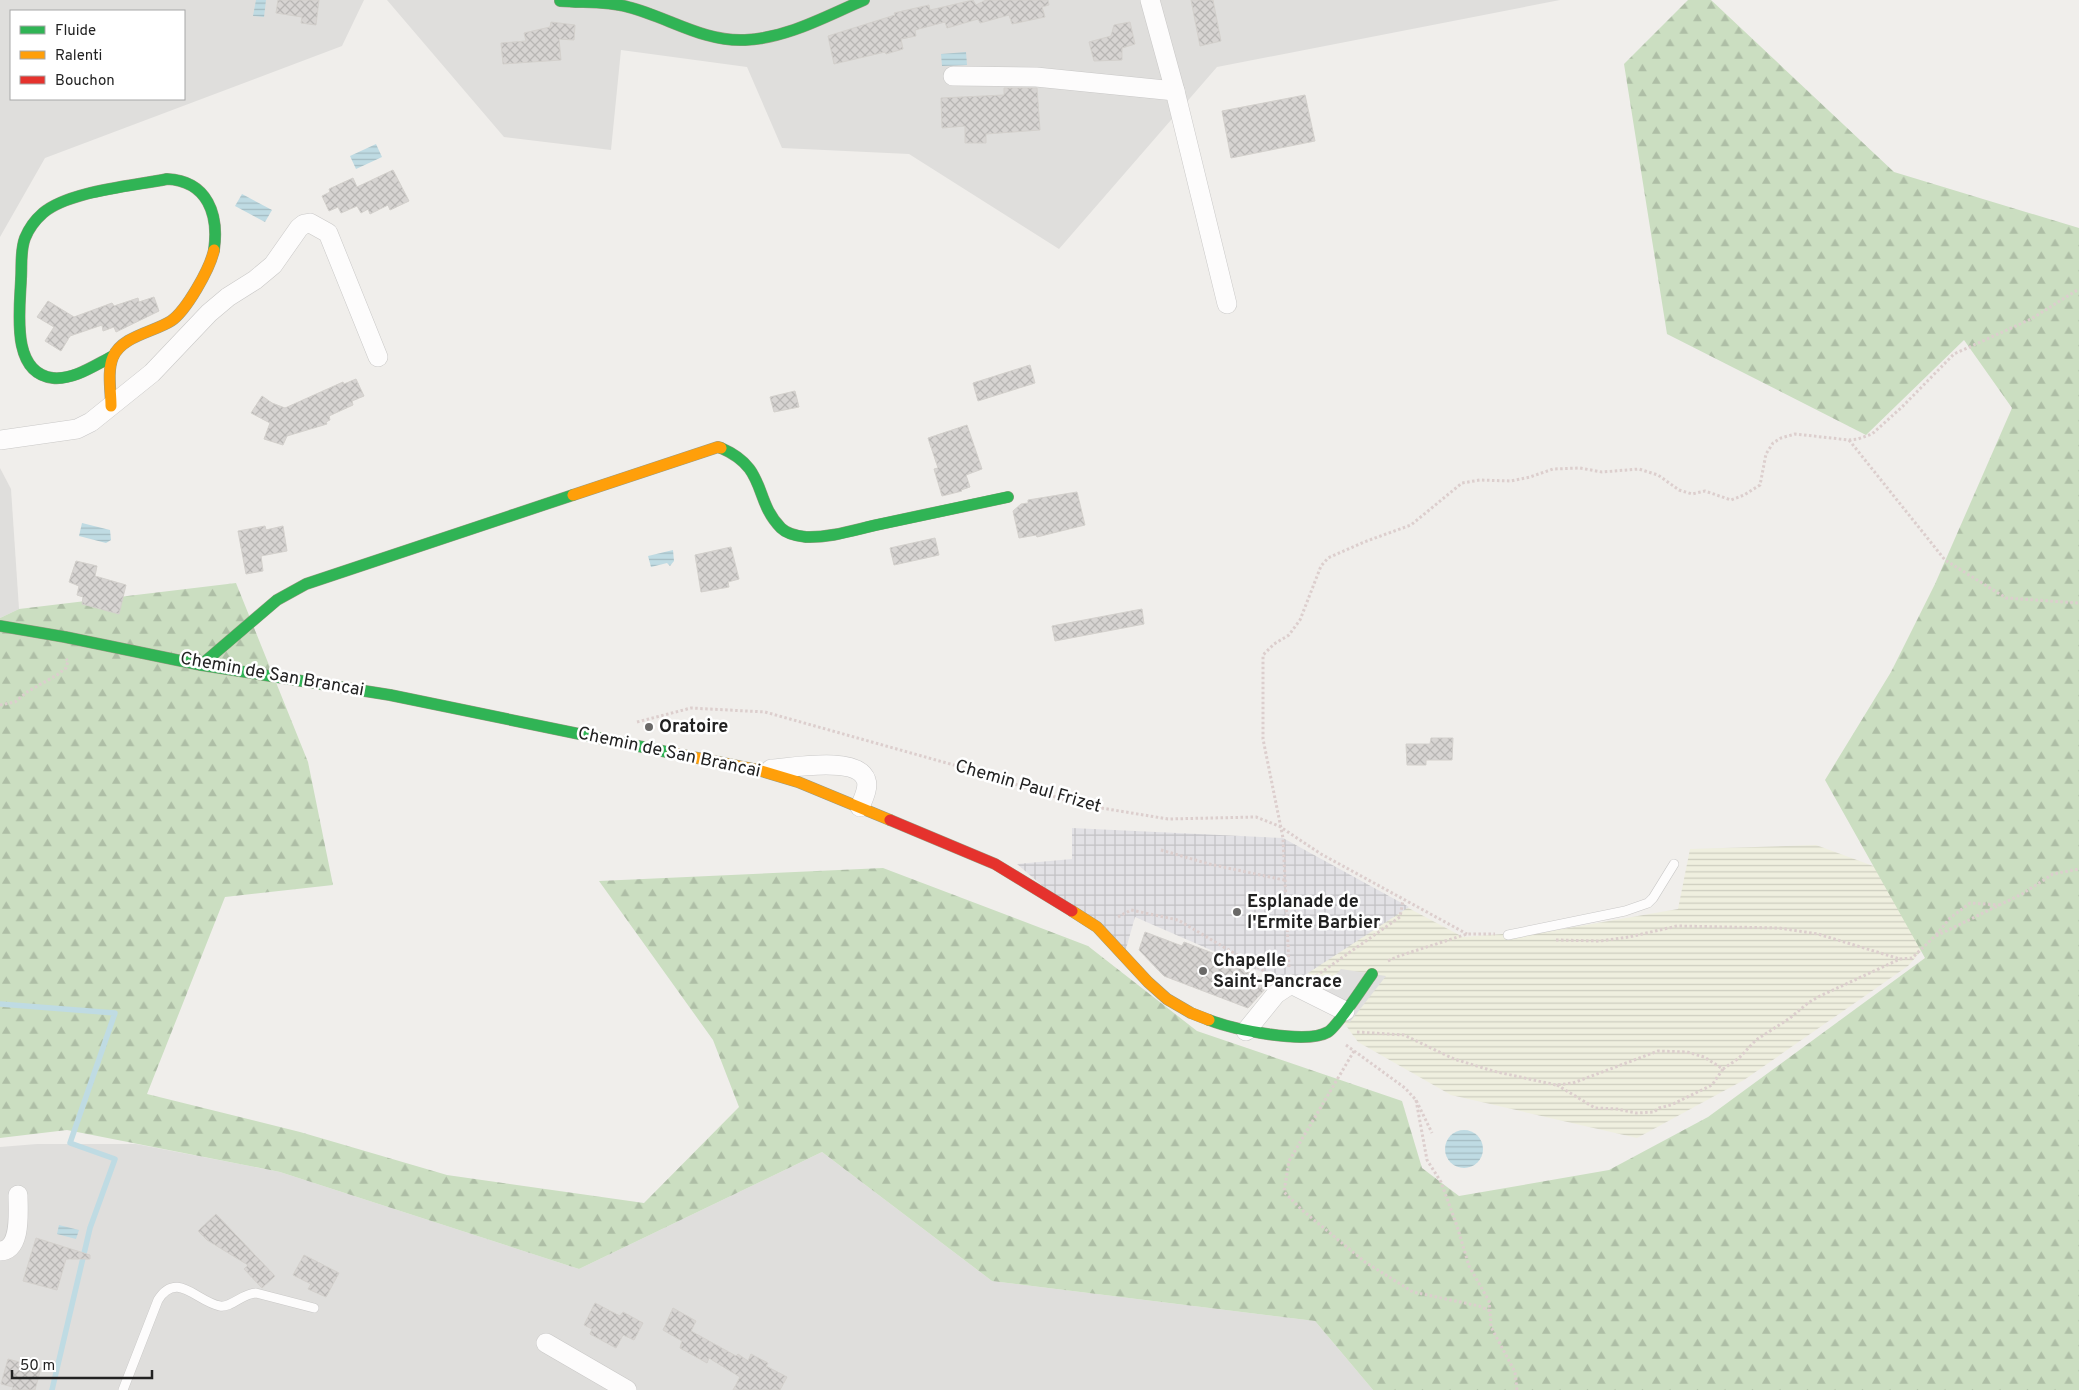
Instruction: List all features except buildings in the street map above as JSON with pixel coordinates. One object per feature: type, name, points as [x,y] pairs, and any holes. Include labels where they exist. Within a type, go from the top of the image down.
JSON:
[{"type":"street","points":[[560,1],[629,8],[718,39],[745,40],[763,38],[801,29],[864,0]]},
{"type":"street","points":[[1150,0],[1175,91],[1227,304]]},
{"type":"street","points":[[953,76],[1036,77],[1175,91]]},
{"type":"street","points":[[111,406],[113,356],[125,344],[164,325],[180,312],[198,287],[210,264],[214,249],[214,229],[209,202],[195,186],[180,179],[93,194],[58,204],[39,216],[33,223],[24,241],[18,332],[30,365],[46,377],[60,378],[113,356]]},
{"type":"street","points":[[0,440],[77,429],[91,422],[152,373],[209,313],[273,265],[291,237],[304,224],[310,223],[328,232],[378,357]]},
{"type":"street","points":[[201,665],[278,600],[306,584],[718,447],[736,453],[750,469],[760,483],[773,520],[781,529],[793,535],[811,537],[1008,497]]},
{"type":"street","name":"Chemin de San Brancai","points":[[0,626],[50,634],[201,665],[390,695],[758,770],[798,782],[860,806],[995,864],[1097,928],[1148,982],[1171,1002],[1191,1013],[1246,1031],[1310,1038],[1329,1032]]},
{"type":"street","points":[[758,770],[832,765],[852,767],[862,774],[867,781],[860,806]]},
{"type":"street","points":[[1329,1032],[1372,974]]},
{"type":"street","points":[[1246,1031],[1276,994],[1295,986],[1346,1011]]},
{"type":"street","points":[[0,1251],[8,1249],[16,1240],[18,1196]]},
{"type":"street","points":[[546,1343],[628,1390]]},
{"type":"lane","points":[[1508,935],[1625,910],[1648,903],[1654,898],[1674,864]]},
{"type":"lane","points":[[122,1390],[158,1300],[165,1290],[182,1288],[220,1306],[227,1306],[249,1293],[256,1293],[314,1308]]},
{"type":"path","points":[[1295,986],[1284,880],[1283,838],[1279,826],[1263,739],[1263,655],[1274,644],[1289,635],[1300,620],[1321,566],[1328,558],[1350,547],[1411,525],[1462,483],[1480,480],[1511,481],[1553,469],[1580,468],[1602,472],[1639,470],[1658,476],[1679,490],[1692,494],[1705,491],[1731,500],[1744,495],[1760,485],[1766,454],[1780,438],[1796,434],[1849,440],[1872,434],[1902,407],[1954,354],[2031,318],[2079,289]]},
{"type":"path","points":[[1849,440],[1945,560],[2006,598],[2079,602]]},
{"type":"path","points":[[0,706],[15,702],[66,668],[68,661],[50,634]]},
{"type":"path","name":"Chemin Paul Frizet","points":[[636,722],[691,708],[765,712],[968,770],[1077,804],[1168,819],[1256,817],[1279,826],[1321,854],[1467,934]]},
{"type":"path","points":[[1161,850],[1209,864],[1284,880]]},
{"type":"path","points":[[1934,937],[2022,894],[2053,874],[2079,869]]},
{"type":"path","points":[[1295,986],[1400,917],[1403,900]]},
{"type":"path","points":[[1329,1032],[1368,1032],[1404,1035],[1454,1059],[1493,1071],[1556,1085],[1595,1108],[1617,1109],[1636,1113],[1654,1112],[1659,1108],[1671,1105],[1712,1085],[1722,1069],[1739,1058],[1756,1040],[1790,1018],[1808,1003],[1900,959],[1912,958],[1950,918],[1970,903],[2001,905]]},
{"type":"path","points":[[1097,928],[1131,910],[1178,920],[1267,972],[1295,986]]},
{"type":"path","points":[[1549,940],[1600,941],[1677,926],[1779,928],[1818,934],[1900,959]]},
{"type":"path","points":[[1372,974],[1381,964],[1398,956],[1467,934],[1508,935]]},
{"type":"path","points":[[1329,1032],[1405,1088],[1416,1100],[1432,1133]]},
{"type":"path","points":[[1354,1051],[1289,1161],[1284,1192],[1302,1210],[1365,1262],[1413,1292],[1479,1306],[1490,1311]]},
{"type":"path","points":[[1556,1085],[1574,1083],[1658,1051],[1687,1052],[1704,1058],[1722,1069]]},
{"type":"path","points":[[1416,1100],[1426,1160],[1441,1182],[1469,1266],[1489,1301],[1491,1327],[1515,1372],[1517,1390]]},
{"type":"shaded area","points":[[0,0],[364,0],[342,46],[45,158],[0,237]]},
{"type":"shaded area","points":[[387,0],[1560,0],[1217,67],[1059,249],[909,154],[782,148],[747,67],[621,50],[611,150],[504,137]]},
{"type":"shaded area","points":[[0,468],[11,489],[19,609],[0,618]]},
{"type":"shaded area","name":"Esplanade de l'Ermite Barbier","points":[[1072,828],[1283,838],[1409,907],[1276,994],[1266,974],[1135,917],[1124,956],[1017,864],[1072,859]]},
{"type":"shaded area","points":[[1341,969],[1386,976],[1350,1022],[1312,1000]]},
{"type":"shaded area","points":[[37,1144],[136,1144],[280,1172],[579,1269],[822,1152],[992,1281],[1315,1321],[1373,1390],[0,1390],[0,1147]]},
{"type":"green space","points":[[1688,0],[1711,0],[1894,172],[2079,228],[2079,1390],[1373,1390],[1315,1321],[992,1281],[822,1152],[579,1269],[280,1172],[67,1130],[0,1138],[0,618],[19,609],[236,583],[308,762],[333,885],[225,897],[147,1094],[300,1132],[447,1175],[644,1203],[739,1107],[713,1040],[599,881],[883,868],[1088,946],[1197,1031],[1402,1101],[1422,1168],[1459,1196],[1609,1170],[1708,1117],[1925,958],[1825,780],[1891,672],[1935,584],[2012,408],[1964,340],[1866,435],[1667,334],[1624,64]]},
{"type":"green space","points":[[1286,843],[1463,937],[1557,930],[1678,909],[1690,849],[1816,845],[1966,900],[1908,966],[1744,1080],[1637,1138],[1451,1095],[1358,1042],[1296,957]]},
{"type":"water","points":[[256,0],[266,0],[264,17],[253,16]]},
{"type":"water","points":[[966,52],[967,65],[942,66],[941,54]]},
{"type":"water","points":[[376,144],[382,157],[356,169],[350,156]]},
{"type":"water","points":[[242,194],[272,210],[265,222],[235,206]]},
{"type":"water","points":[[82,523],[110,530],[111,540],[106,543],[79,536]]},
{"type":"water","points":[[673,550],[674,561],[670,566],[667,563],[651,567],[648,556]]},
{"type":"water","points":[[1464,1130],[1478,1135],[1483,1149],[1478,1163],[1464,1168],[1450,1163],[1445,1149],[1450,1135]]},
{"type":"water","points":[[59,1225],[79,1230],[76,1239],[57,1234]]},
{"type":"waterway","points":[[0,1004],[115,1013],[70,1143],[115,1159],[90,1228],[52,1390]]},
{"type":"traffic: fast","points":[[560,1],[620,5],[643,11],[700,33],[730,40],[745,40],[792,31],[864,0]]},
{"type":"traffic: fast","points":[[113,356],[84,371],[61,378],[39,374],[30,365],[24,352],[19,322],[22,248],[25,238],[37,218],[54,206],[85,194],[167,179],[181,181],[192,186],[208,202],[215,224],[214,250]]},
{"type":"traffic: fast","points":[[721,448],[736,456],[746,465],[753,475],[772,517],[781,528],[799,536],[834,535],[1008,497]]},
{"type":"traffic: fast","points":[[201,665],[277,600],[306,584],[573,495]]},
{"type":"traffic: fast","points":[[0,626],[65,637],[201,665],[390,695],[672,753]]},
{"type":"traffic: fast","points":[[1209,1020],[1234,1028],[1269,1034],[1303,1037],[1318,1036],[1332,1029],[1372,974]]},
{"type":"traffic: slow","points":[[111,406],[110,368],[117,350],[131,339],[164,325],[177,316],[197,289],[208,268],[214,250]]},
{"type":"traffic: slow","points":[[573,495],[718,447],[721,448]]},
{"type":"traffic: slow","points":[[672,753],[758,770],[798,782],[890,820]]},
{"type":"traffic: slow","points":[[1072,911],[1097,927],[1148,982],[1167,999],[1191,1013],[1209,1020]]},
{"type":"traffic: jam","points":[[890,820],[995,864],[1072,911]]},
{"type":"place","name":"Oratoire","points":[[649,727]]},
{"type":"place","name":"Esplanade de l'Ermite Barbier","points":[[1237,912]]},
{"type":"place","name":"Chapelle Saint-Pancrace","points":[[1203,971]]}]
